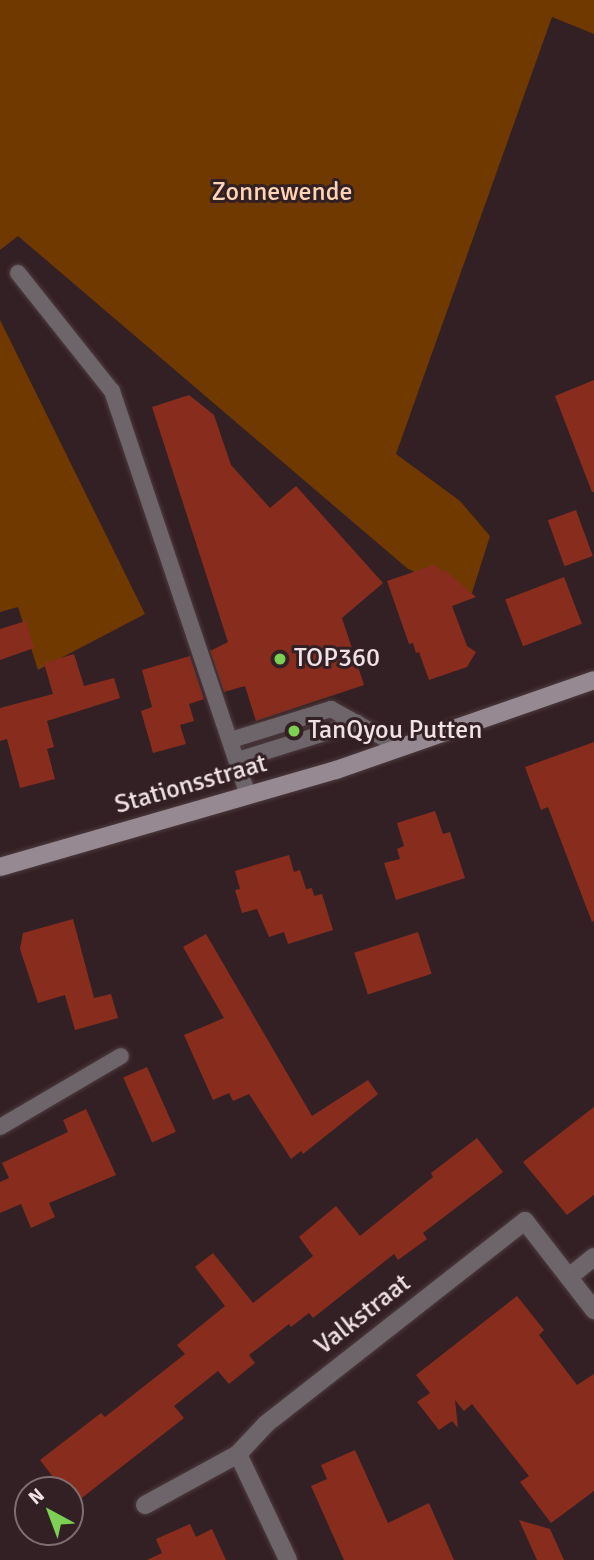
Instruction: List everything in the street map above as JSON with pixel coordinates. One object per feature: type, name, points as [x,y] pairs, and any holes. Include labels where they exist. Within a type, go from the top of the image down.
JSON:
[{"type":"street","name":"Stationsstraat","points":[[0,867],[248,796],[594,680]]},
{"type":"street","name":"Valkstraat","points":[[145,1505],[238,1454],[266,1424],[525,1222],[569,1277]]},
{"type":"street","points":[[594,1257],[569,1277],[594,1310]]},
{"type":"street","points":[[238,1454],[288,1560]]},
{"type":"lane","points":[[18,273],[112,390],[248,796]]},
{"type":"lane","points":[[231,740],[331,709],[400,747]]},
{"type":"lane","points":[[237,760],[357,723]]},
{"type":"lane","points":[[0,1127],[121,1056]]},
{"type":"green space","name":"Zonnewende","points":[[0,0],[594,0],[594,34],[552,17],[396,454],[460,501],[490,536],[471,596],[408,569],[18,236],[0,250]]},
{"type":"green space","points":[[0,320],[145,614],[38,670],[18,607],[0,612]]},
{"type":"building","points":[[594,380],[594,492],[592,492],[555,396]]},
{"type":"building","points":[[189,395],[214,415],[231,465],[270,508],[296,486],[383,583],[342,618],[364,685],[256,721],[245,686],[224,692],[210,651],[228,642],[152,407]]},
{"type":"building","points":[[576,510],[593,556],[565,566],[548,520]]},
{"type":"building","points":[[434,565],[443,572],[445,570],[476,597],[452,606],[467,646],[476,652],[467,667],[429,680],[419,652],[416,653],[413,643],[409,644],[387,581]]},
{"type":"building","points":[[564,577],[582,624],[523,646],[505,600]]},
{"type":"building","points":[[26,621],[34,648],[0,660],[0,629]]},
{"type":"building","points":[[74,654],[84,686],[114,678],[120,698],[47,721],[54,747],[47,749],[55,779],[20,788],[7,739],[0,741],[0,708],[53,694],[44,663]]},
{"type":"building","points":[[190,656],[204,699],[189,704],[194,721],[180,725],[186,744],[153,753],[141,711],[152,707],[142,670]]},
{"type":"building","points":[[594,742],[592,922],[548,807],[541,810],[525,767]]},
{"type":"building","points":[[435,811],[443,834],[450,832],[465,878],[396,900],[384,863],[400,859],[397,849],[404,846],[397,823]]},
{"type":"building","points":[[289,855],[294,872],[300,870],[306,889],[312,888],[314,896],[322,894],[333,930],[288,944],[284,932],[269,937],[257,909],[242,913],[235,890],[240,889],[235,871]]},
{"type":"building","points":[[73,919],[94,998],[111,994],[118,1018],[75,1030],[65,995],[38,1003],[20,949],[23,933]]},
{"type":"building","points":[[418,932],[432,974],[368,995],[354,953]]},
{"type":"building","points":[[206,934],[312,1116],[368,1080],[378,1094],[303,1154],[301,1151],[291,1159],[249,1094],[233,1101],[229,1093],[213,1100],[184,1035],[224,1018],[183,947]]},
{"type":"building","points":[[147,1067],[176,1132],[152,1142],[123,1078]]},
{"type":"building","points":[[594,1107],[594,1195],[567,1215],[523,1162]]},
{"type":"building","points":[[86,1109],[116,1175],[49,1203],[55,1217],[31,1228],[21,1204],[0,1213],[0,1182],[9,1178],[2,1163],[68,1132],[63,1120]]},
{"type":"building","points":[[477,1138],[503,1172],[423,1233],[427,1239],[398,1260],[394,1254],[313,1318],[309,1313],[291,1327],[289,1324],[249,1355],[255,1363],[229,1384],[218,1371],[174,1406],[184,1418],[84,1496],[84,1476],[52,1476],[40,1460],[101,1413],[105,1417],[185,1354],[177,1345],[225,1306],[195,1267],[213,1253],[253,1303],[313,1256],[299,1237],[336,1206],[360,1236],[433,1177],[431,1173]]},
{"type":"building","points":[[517,1296],[544,1330],[539,1335],[577,1385],[594,1374],[594,1491],[551,1523],[520,1482],[529,1476],[472,1404],[464,1411],[455,1400],[458,1428],[452,1421],[439,1430],[417,1402],[430,1393],[416,1375]]},
{"type":"building","points":[[355,1450],[388,1523],[429,1503],[454,1560],[344,1560],[311,1486],[327,1479],[321,1465]]},
{"type":"building","points":[[519,1520],[550,1529],[564,1560],[537,1560]]},
{"type":"building","points":[[190,1524],[196,1537],[212,1529],[226,1560],[147,1560],[162,1553],[156,1539]]},
{"type":"place","name":"TOP360","points":[[280,659]]},
{"type":"place","name":"TanQyou Putten","points":[[294,731]]}]
